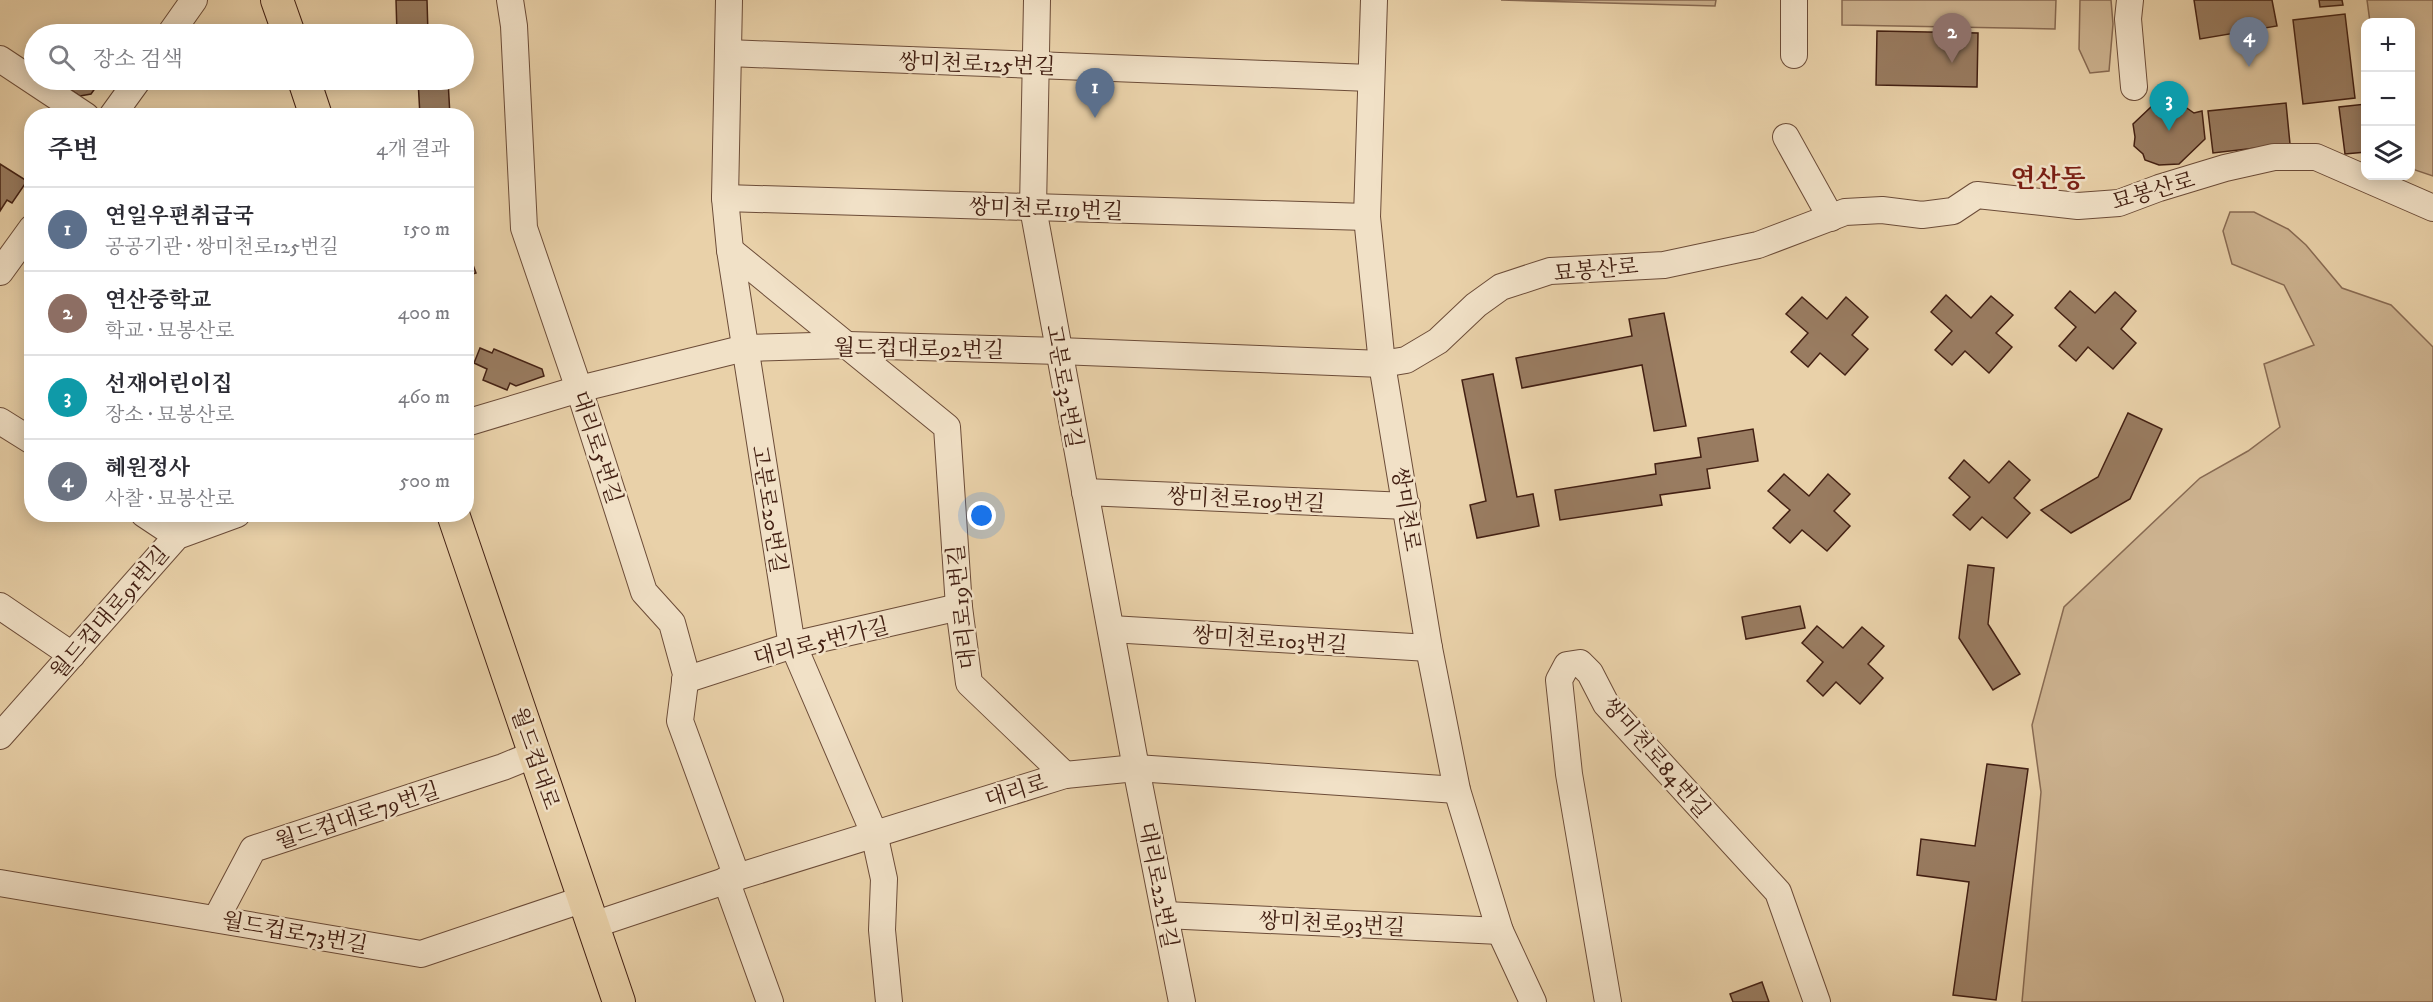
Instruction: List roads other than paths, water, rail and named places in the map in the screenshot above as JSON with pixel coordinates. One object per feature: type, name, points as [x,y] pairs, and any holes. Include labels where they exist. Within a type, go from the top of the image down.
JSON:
[{"type":"main road","points":[[277,0],[285,24]]},
{"type":"main road","points":[[307,90],[313,108]]},
{"type":"main road","name":"월드컵대로","points":[[456,522],[619,1002]]},
{"type":"street","name":"대리로5번길","points":[[510,0],[524,228],[579,389],[644,592],[672,623],[686,674],[680,722],[770,1002]]},
{"type":"street","name":"고분로20번길","points":[[729,0],[725,198],[730,250],[745,348],[793,645],[874,833],[884,879],[882,930],[889,1002]]},
{"type":"street","name":"고분로32번길","points":[[1037,0],[1033,208],[1136,768]]},
{"type":"street","name":"쌍미천로","points":[[1374,0],[1370,78],[1368,217],[1382,364],[1430,648],[1457,790],[1500,931],[1533,1002]]},
{"type":"street","points":[[1794,0],[1794,54]]},
{"type":"street","points":[[2130,0],[2128,19],[2134,87]]},
{"type":"street","points":[[175,24],[186,3]]},
{"type":"street","name":"쌍미천로125번길","points":[[728,53],[1370,78]]},
{"type":"street","points":[[0,60],[24,76]]},
{"type":"street","points":[[46,90],[74,108]]},
{"type":"street","points":[[118,108],[131,90]]},
{"type":"street","points":[[1786,136],[1831,218]]},
{"type":"street","name":"묘봉산로","points":[[1382,364],[1406,360],[1438,341],[1476,305],[1501,288],[1550,271],[1664,264],[1758,245],[1845,212],[1882,210],[1922,215],[1953,211],[1977,195],[2078,206],[2119,203],[2225,168],[2274,158],[2306,157],[2316,157],[2433,208]]},
{"type":"street","name":"쌍미천로119번길","points":[[725,198],[1368,217]]},
{"type":"street","name":"대리로19번길","points":[[730,250],[947,427],[958,607],[969,683],[1065,775]]},
{"type":"street","points":[[0,272],[16,251]]},
{"type":"street","name":"월드컵대로92번길","points":[[474,421],[579,389],[745,348],[848,345],[1382,364]]},
{"type":"street","points":[[0,421],[24,436]]},
{"type":"street","name":"쌍미천로109번길","points":[[1085,492],[1407,506]]},
{"type":"street","points":[[156,522],[177,536]]},
{"type":"street","name":"월드컵대로91번길","points":[[0,736],[177,536],[215,522]]},
{"type":"street","points":[[0,606],[72,655]]},
{"type":"street","name":"대리로5번가길","points":[[685,680],[793,645],[958,607]]},
{"type":"street","name":"쌍미천로103번길","points":[[1111,629],[1430,648]]},
{"type":"street","name":"쌍미천로84번길","points":[[1608,1002],[1569,774],[1559,680],[1567,665],[1580,663],[1590,673],[1605,704],[1778,892],[1817,1002]]},
{"type":"street","name":"월드컵대로79번길","points":[[216,919],[253,849],[503,767],[535,754]]},
{"type":"street","name":"대리로","points":[[588,912],[732,878],[1065,775],[1136,768],[1457,790]]},
{"type":"street","name":"대리로22번길","points":[[1136,768],[1182,1002]]},
{"type":"street","name":"월드컵로73번길","points":[[0,883],[421,954],[588,912]]},
{"type":"street","name":"쌍미천로93번길","points":[[1165,915],[1500,931]]},
{"type":"place","name":"연산중학교","points":[[1952,63]]},
{"type":"place","name":"혜원정사","points":[[2249,67]]},
{"type":"place","name":"연일우편취급국","points":[[1095,118]]},
{"type":"place","name":"선재어린이집","points":[[2169,131]]},
{"type":"district","name":"연산동","points":[[2048,178]]}]
